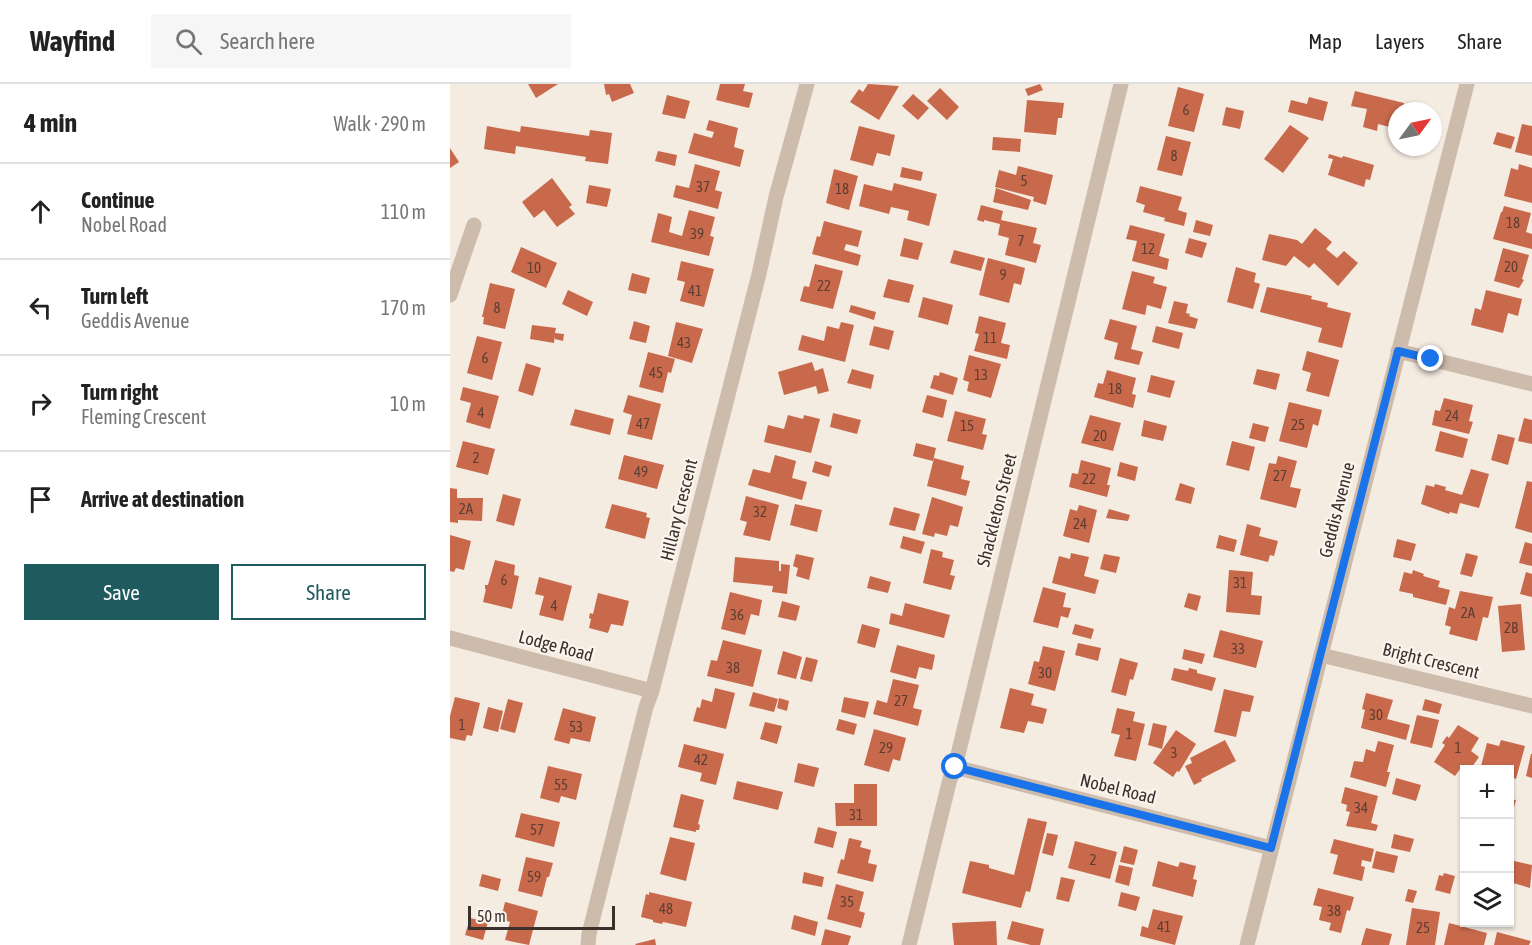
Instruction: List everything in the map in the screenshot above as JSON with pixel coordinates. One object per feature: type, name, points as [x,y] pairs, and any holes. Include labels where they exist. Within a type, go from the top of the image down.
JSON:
[{"type":"street","name":"Hillary Crescent","points":[[588,945],[646,707],[756,286],[776,196],[807,84]]},
{"type":"street","name":"Shackleton Street","points":[[909,945],[950,779],[955,767],[1121,84]]},
{"type":"street","name":"Geddis Avenue","points":[[1247,945],[1467,84]]},
{"type":"street","points":[[450,295],[474,225]]},
{"type":"street","points":[[1398,351],[1532,384]]},
{"type":"street","name":"Lodge Road","points":[[450,638],[652,691]]},
{"type":"street","name":"Bright Crescent","points":[[1321,655],[1532,706]]},
{"type":"street","name":"Nobel Road","points":[[955,767],[1271,848]]},
{"type":"building","points":[[528,84],[558,84],[536,98]]},
{"type":"building","points":[[604,84],[630,84],[634,93],[612,102],[609,94],[606,95]]},
{"type":"building","points":[[720,84],[745,84],[743,91],[753,93],[749,108],[716,100]]},
{"type":"building","points":[[868,84],[899,86],[879,120],[850,102],[859,89],[863,92]]},
{"type":"building","points":[[1040,84],[1043,90],[1028,96],[1025,89]]},
{"type":"building","points":[[1178,87],[1204,94],[1194,132],[1168,126]]},
{"type":"building","points":[[940,88],[959,107],[947,120],[927,101]]},
{"type":"building","points":[[1355,91],[1400,102],[1388,102],[1388,127],[1378,124],[1377,131],[1363,127],[1367,109],[1351,106]]},
{"type":"building","points":[[913,94],[929,108],[918,120],[902,106]]},
{"type":"building","points":[[667,95],[690,101],[685,119],[662,114]]},
{"type":"building","points":[[1309,97],[1328,102],[1323,121],[1288,112],[1291,100],[1307,104]]},
{"type":"building","points":[[1027,100],[1064,103],[1062,118],[1058,118],[1056,135],[1024,132]]},
{"type":"building","points":[[1226,107],[1244,111],[1240,129],[1222,125]]},
{"type":"building","points":[[709,120],[738,128],[734,147],[744,150],[740,167],[688,153],[694,133],[712,138],[714,132],[706,130]]},
{"type":"building","points":[[1522,124],[1532,126],[1532,156],[1515,152]]},
{"type":"building","points":[[1290,125],[1309,138],[1283,173],[1264,159]]},
{"type":"building","points":[[487,126],[520,132],[521,126],[589,136],[590,130],[612,133],[608,164],[585,161],[586,157],[516,146],[515,154],[484,149]]},
{"type":"building","points":[[859,126],[895,135],[890,156],[877,153],[873,166],[850,160]]},
{"type":"building","points":[[1497,132],[1515,137],[1511,149],[1493,144]]},
{"type":"building","points":[[1166,136],[1191,142],[1182,176],[1157,170]]},
{"type":"building","points":[[993,137],[1021,139],[1020,152],[992,150]]},
{"type":"building","points":[[450,148],[459,162],[450,168]]},
{"type":"building","points":[[658,151],[677,155],[675,166],[655,161]]},
{"type":"building","points":[[1329,154],[1374,165],[1370,180],[1366,179],[1364,187],[1328,175],[1333,159],[1328,158]]},
{"type":"building","points":[[695,164],[720,171],[715,190],[722,192],[718,209],[673,197],[676,185],[689,188]]},
{"type":"building","points":[[1519,164],[1532,168],[1532,203],[1504,196],[1511,168],[1518,170]]},
{"type":"building","points":[[1018,166],[1053,175],[1046,205],[1033,201],[1034,197],[995,187],[999,170],[1016,175]]},
{"type":"building","points":[[902,167],[923,172],[921,181],[900,177]]},
{"type":"building","points":[[834,169],[858,176],[849,210],[826,203]]},
{"type":"building","points":[[552,178],[572,205],[569,207],[575,214],[557,227],[544,210],[534,218],[522,202]]},
{"type":"building","points":[[894,183],[937,194],[929,226],[907,220],[909,211],[891,207],[889,214],[859,206],[864,184],[892,191]]},
{"type":"building","points":[[589,185],[611,189],[607,207],[586,203]]},
{"type":"building","points":[[1140,186],[1182,197],[1178,210],[1187,213],[1184,226],[1143,212],[1145,205],[1136,202]]},
{"type":"building","points":[[996,188],[1031,200],[1028,210],[993,202]]},
{"type":"building","points":[[981,205],[1003,211],[1001,220],[1037,228],[1033,243],[1041,245],[1036,263],[1005,255],[1009,238],[998,235],[1000,224],[977,220]]},
{"type":"building","points":[[1504,206],[1531,213],[1526,232],[1532,234],[1532,249],[1493,239]]},
{"type":"building","points":[[689,210],[715,217],[710,236],[714,237],[709,256],[651,242],[658,213],[672,217],[669,232],[682,236]]},
{"type":"building","points":[[1196,220],[1213,225],[1210,236],[1193,232]]},
{"type":"building","points":[[824,221],[862,231],[858,247],[846,244],[844,250],[861,255],[858,266],[812,254]]},
{"type":"building","points":[[1130,225],[1165,234],[1159,256],[1169,259],[1167,270],[1132,261],[1137,241],[1126,239]]},
{"type":"building","points":[[1315,228],[1332,242],[1326,249],[1337,258],[1344,251],[1358,263],[1338,286],[1314,263],[1309,268],[1294,256],[1286,266],[1262,260],[1269,234],[1297,240],[1302,244]]},
{"type":"building","points":[[904,238],[923,243],[918,260],[900,256]]},
{"type":"building","points":[[1189,238],[1207,243],[1202,258],[1185,253]]},
{"type":"building","points":[[521,247],[557,263],[546,288],[511,272]]},
{"type":"building","points":[[1503,248],[1529,255],[1522,279],[1524,280],[1519,288],[1494,281]]},
{"type":"building","points":[[954,250],[985,258],[981,271],[950,263]]},
{"type":"building","points":[[988,258],[1025,268],[1021,285],[1014,283],[1009,303],[979,295]]},
{"type":"building","points":[[681,261],[714,269],[704,307],[680,301],[685,282],[677,280]]},
{"type":"building","points":[[815,264],[843,271],[833,309],[800,301],[804,286],[809,287]]},
{"type":"building","points":[[1236,267],[1256,273],[1254,282],[1260,284],[1253,309],[1227,302]]},
{"type":"building","points":[[1132,271],[1155,277],[1153,283],[1167,287],[1161,309],[1147,305],[1145,315],[1122,309]]},
{"type":"building","points":[[632,273],[650,278],[646,294],[628,290]]},
{"type":"building","points":[[888,279],[914,285],[909,303],[883,297]]},
{"type":"building","points":[[490,283],[515,289],[505,329],[483,324],[484,317],[482,317]]},
{"type":"building","points":[[1267,287],[1312,296],[1311,299],[1328,303],[1327,307],[1351,313],[1342,348],[1318,342],[1322,328],[1260,312]]},
{"type":"building","points":[[568,290],[593,302],[587,316],[562,304]]},
{"type":"building","points":[[1486,290],[1522,299],[1518,316],[1508,313],[1503,333],[1471,325],[1475,308],[1481,310]]},
{"type":"building","points":[[923,297],[953,305],[948,325],[918,317]]},
{"type":"building","points":[[1174,301],[1188,304],[1186,313],[1198,319],[1195,329],[1168,323]]},
{"type":"building","points":[[851,305],[876,312],[874,320],[849,312]]},
{"type":"building","points":[[979,316],[1006,323],[1001,343],[1010,345],[1007,359],[974,351],[979,334],[975,333]]},
{"type":"building","points":[[1110,319],[1137,326],[1131,349],[1143,352],[1139,365],[1114,359],[1118,343],[1104,339]]},
{"type":"building","points":[[634,321],[650,326],[646,343],[629,339]]},
{"type":"building","points":[[676,322],[703,329],[692,363],[668,356]]},
{"type":"building","points":[[841,322],[854,325],[845,362],[798,350],[802,335],[824,341],[827,326],[839,329]]},
{"type":"building","points":[[532,325],[556,328],[555,333],[564,334],[563,341],[555,339],[555,335],[554,343],[530,339]]},
{"type":"building","points":[[874,326],[894,331],[889,350],[869,345]]},
{"type":"building","points":[[1156,326],[1183,333],[1179,349],[1152,342]]},
{"type":"building","points":[[477,336],[502,342],[492,380],[467,373]]},
{"type":"building","points":[[1307,351],[1339,360],[1329,397],[1306,391],[1311,373],[1302,370]]},
{"type":"building","points":[[648,352],[675,359],[671,373],[668,372],[663,393],[639,387]]},
{"type":"building","points":[[969,355],[1001,364],[991,398],[967,391],[969,382],[963,380]]},
{"type":"building","points":[[812,362],[815,371],[823,368],[829,391],[818,394],[816,386],[784,395],[778,372]]},
{"type":"building","points":[[526,363],[541,368],[533,396],[518,391]]},
{"type":"building","points":[[852,369],[874,375],[871,389],[847,383]]},
{"type":"building","points":[[1257,369],[1280,374],[1276,390],[1253,384]]},
{"type":"building","points":[[1107,370],[1136,378],[1132,394],[1136,395],[1133,408],[1094,397],[1098,383],[1103,384]]},
{"type":"building","points":[[940,372],[958,378],[953,395],[930,388],[934,375],[939,376]]},
{"type":"building","points":[[1151,375],[1175,381],[1170,398],[1147,392]]},
{"type":"building","points":[[463,387],[499,396],[490,429],[466,422],[471,403],[460,400]]},
{"type":"building","points":[[628,395],[661,404],[652,440],[627,434],[632,415],[623,412]]},
{"type":"building","points":[[927,395],[947,400],[943,418],[922,412]]},
{"type":"building","points":[[1444,398],[1473,405],[1469,421],[1473,422],[1469,434],[1432,425],[1435,410],[1440,411]]},
{"type":"building","points":[[1289,402],[1322,410],[1318,426],[1313,424],[1307,448],[1279,441]]},
{"type":"building","points":[[575,409],[614,419],[610,435],[570,425]]},
{"type":"building","points":[[955,411],[986,419],[982,434],[987,435],[983,450],[947,441]]},
{"type":"building","points":[[833,413],[861,420],[857,434],[830,427]]},
{"type":"building","points":[[788,415],[803,419],[804,415],[820,419],[811,453],[764,442],[768,425],[784,429]]},
{"type":"building","points":[[1090,415],[1121,423],[1113,451],[1081,443]]},
{"type":"building","points":[[1524,418],[1532,420],[1532,444],[1518,441]]},
{"type":"building","points":[[1144,420],[1167,426],[1163,441],[1141,436]]},
{"type":"building","points":[[1253,423],[1269,427],[1265,442],[1249,438]]},
{"type":"building","points":[[1440,431],[1468,439],[1463,458],[1435,451]]},
{"type":"building","points":[[1498,434],[1515,438],[1508,465],[1491,460]]},
{"type":"building","points":[[463,441],[495,449],[488,475],[456,467]]},
{"type":"building","points":[[1232,441],[1255,447],[1249,471],[1226,465]]},
{"type":"building","points":[[916,443],[936,448],[933,461],[913,456]]},
{"type":"building","points":[[624,455],[664,465],[657,489],[618,479]]},
{"type":"building","points":[[775,455],[796,461],[792,478],[807,482],[802,500],[748,485],[753,469],[770,473]]},
{"type":"building","points":[[1278,456],[1297,461],[1290,487],[1301,489],[1296,508],[1260,499],[1269,463],[1276,464]]},
{"type":"building","points":[[934,458],[964,466],[961,479],[970,481],[966,496],[927,486]]},
{"type":"building","points":[[1081,460],[1111,468],[1107,497],[1069,487],[1072,473],[1078,474]]},
{"type":"building","points":[[815,461],[832,466],[829,477],[812,472]]},
{"type":"building","points":[[1120,462],[1138,467],[1135,481],[1117,476]]},
{"type":"building","points":[[1471,469],[1489,474],[1479,508],[1460,503],[1457,514],[1450,512],[1449,514],[1421,504],[1426,485],[1434,487],[1435,484],[1446,487],[1445,490],[1462,495]]},
{"type":"building","points":[[1527,481],[1532,482],[1532,533],[1515,528]]},
{"type":"building","points":[[1180,483],[1195,488],[1191,504],[1175,500]]},
{"type":"building","points":[[450,488],[457,489],[457,498],[483,498],[482,521],[450,522]]},
{"type":"building","points":[[503,494],[521,499],[514,526],[496,521]]},
{"type":"building","points":[[746,496],[779,505],[770,541],[743,535],[747,522],[740,520]]},
{"type":"building","points":[[932,497],[963,507],[958,527],[950,525],[947,536],[935,533],[934,537],[922,534]]},
{"type":"building","points":[[612,504],[647,513],[646,517],[650,518],[645,539],[605,528]]},
{"type":"building","points":[[795,504],[822,510],[817,532],[790,525]]},
{"type":"building","points":[[1079,505],[1097,510],[1089,543],[1063,536],[1070,509],[1077,511]]},
{"type":"building","points":[[894,507],[920,514],[915,531],[889,525]]},
{"type":"building","points":[[1109,509],[1130,515],[1128,521],[1106,518]]},
{"type":"building","points":[[1247,524],[1261,528],[1259,536],[1278,541],[1274,556],[1270,555],[1268,562],[1240,555]]},
{"type":"building","points":[[450,535],[471,541],[464,570],[456,568],[454,572],[450,571]]},
{"type":"building","points":[[1219,535],[1237,540],[1234,552],[1216,548]]},
{"type":"building","points":[[903,536],[925,542],[921,554],[900,548]]},
{"type":"building","points":[[1397,539],[1416,544],[1411,561],[1393,557]]},
{"type":"building","points":[[1525,542],[1532,544],[1532,566],[1519,563]]},
{"type":"building","points":[[931,549],[943,552],[942,557],[954,560],[950,575],[955,576],[951,590],[923,583]]},
{"type":"building","points":[[1071,553],[1089,557],[1084,576],[1099,580],[1095,594],[1052,583],[1059,556],[1070,559]]},
{"type":"building","points":[[1466,553],[1478,556],[1472,577],[1460,574]]},
{"type":"building","points":[[796,554],[814,558],[809,580],[796,576],[798,568],[793,566]]},
{"type":"building","points":[[1104,554],[1120,557],[1116,573],[1100,569]]},
{"type":"building","points":[[735,557],[779,561],[779,571],[781,571],[781,564],[790,565],[787,594],[772,592],[773,586],[733,582]]},
{"type":"building","points":[[495,560],[515,565],[514,575],[519,576],[512,609],[483,602],[485,585],[488,585]]},
{"type":"building","points":[[1229,570],[1253,572],[1251,595],[1262,596],[1260,615],[1226,612]]},
{"type":"building","points":[[1413,570],[1440,581],[1438,587],[1450,590],[1446,605],[1399,591],[1404,572],[1412,574]]},
{"type":"building","points":[[1526,572],[1532,574],[1532,597],[1520,594]]},
{"type":"building","points":[[870,576],[891,582],[888,593],[867,588]]},
{"type":"building","points":[[539,577],[572,586],[563,621],[539,615],[544,596],[535,594]]},
{"type":"building","points":[[1043,587],[1066,593],[1063,607],[1071,608],[1068,618],[1061,616],[1058,628],[1033,622]]},
{"type":"building","points":[[1460,591],[1493,597],[1488,618],[1483,617],[1477,641],[1449,634],[1451,627],[1445,625],[1449,607],[1455,609]]},
{"type":"building","points":[[730,592],[762,600],[759,616],[751,614],[745,635],[721,629]]},
{"type":"building","points":[[598,593],[629,601],[623,626],[611,624],[608,633],[589,628],[590,613],[593,614]]},
{"type":"building","points":[[1188,593],[1201,596],[1197,611],[1184,607]]},
{"type":"building","points":[[782,601],[800,606],[796,621],[778,617]]},
{"type":"building","points":[[905,603],[950,615],[944,638],[889,624],[891,613],[902,616]]},
{"type":"building","points":[[1521,604],[1525,650],[1502,652],[1498,606]]},
{"type":"building","points":[[862,624],[880,629],[875,648],[857,643]]},
{"type":"building","points":[[1075,624],[1094,629],[1091,639],[1072,634]]},
{"type":"building","points":[[1220,630],[1263,641],[1256,668],[1213,657]]},
{"type":"building","points":[[723,640],[762,650],[753,687],[707,676],[711,660],[717,661]]},
{"type":"building","points":[[1078,643],[1101,648],[1098,661],[1075,655]]},
{"type":"building","points":[[897,645],[935,655],[932,670],[919,667],[916,679],[890,672]]},
{"type":"building","points":[[1043,646],[1065,651],[1055,691],[1028,684],[1034,661],[1039,662]]},
{"type":"building","points":[[1184,649],[1205,654],[1202,664],[1182,659]]},
{"type":"building","points":[[783,651],[802,657],[796,679],[777,674]]},
{"type":"building","points":[[806,657],[818,660],[812,682],[800,679]]},
{"type":"building","points":[[1120,658],[1138,663],[1133,680],[1130,679],[1126,696],[1111,692]]},
{"type":"building","points":[[1174,668],[1188,671],[1189,668],[1197,670],[1197,673],[1216,678],[1212,691],[1171,680]]},
{"type":"building","points":[[893,679],[919,685],[913,708],[922,710],[918,726],[873,714],[877,700],[887,703]]},
{"type":"building","points":[[715,688],[735,693],[726,729],[693,721],[702,699],[712,702]]},
{"type":"building","points":[[1010,688],[1034,694],[1031,705],[1047,709],[1043,724],[1028,721],[1024,733],[1000,728]]},
{"type":"building","points":[[1224,689],[1254,696],[1250,712],[1242,711],[1236,737],[1214,732]]},
{"type":"building","points":[[753,692],[778,699],[774,712],[749,706]]},
{"type":"building","points":[[1366,693],[1393,700],[1387,719],[1410,725],[1406,740],[1361,728]]},
{"type":"building","points":[[455,697],[480,703],[472,736],[467,735],[465,741],[450,738],[450,716]]},
{"type":"building","points":[[844,697],[869,702],[865,718],[841,712]]},
{"type":"building","points":[[779,698],[789,701],[787,711],[777,708]]},
{"type":"building","points":[[508,699],[523,703],[515,733],[500,729]]},
{"type":"building","points":[[1425,699],[1442,704],[1439,714],[1422,710]]},
{"type":"building","points":[[488,707],[503,711],[498,732],[483,728]]},
{"type":"building","points":[[563,708],[596,717],[590,742],[571,738],[569,744],[554,740]]},
{"type":"building","points":[[1117,708],[1135,712],[1133,721],[1145,724],[1136,761],[1114,756],[1120,735],[1111,733]]},
{"type":"building","points":[[1417,715],[1439,720],[1432,748],[1410,743]]},
{"type":"building","points":[[839,719],[857,724],[854,735],[836,730]]},
{"type":"building","points":[[765,722],[782,726],[777,744],[760,739]]},
{"type":"building","points":[[1153,723],[1167,726],[1162,749],[1148,745]]},
{"type":"building","points":[[1458,725],[1479,738],[1471,751],[1479,757],[1473,765],[1460,765],[1455,776],[1434,762],[1445,745],[1442,743],[1447,736],[1449,738]]},
{"type":"building","points":[[874,729],[906,738],[900,761],[893,759],[889,772],[864,765]]},
{"type":"building","points":[[1176,730],[1196,744],[1179,772],[1177,771],[1173,777],[1153,763]]},
{"type":"building","points":[[1225,740],[1236,761],[1194,785],[1185,766],[1192,763],[1190,758]]},
{"type":"building","points":[[1501,740],[1525,746],[1516,779],[1514,778],[1514,765],[1481,765],[1487,743],[1499,746]]},
{"type":"building","points":[[1378,741],[1394,745],[1387,772],[1390,772],[1386,787],[1350,777],[1354,761],[1363,762],[1366,749],[1375,752]]},
{"type":"building","points":[[684,744],[724,754],[716,785],[700,781],[702,773],[678,767]]},
{"type":"building","points":[[1532,754],[1532,778],[1526,776]]},
{"type":"building","points":[[798,763],[819,768],[814,787],[794,782]]},
{"type":"building","points":[[548,766],[582,774],[576,800],[561,796],[559,803],[540,798]]},
{"type":"building","points":[[1396,778],[1421,785],[1416,801],[1392,794]]},
{"type":"building","points":[[737,781],[783,792],[778,810],[733,799]]},
{"type":"building","points":[[854,784],[877,784],[877,826],[836,826],[835,803],[854,803]]},
{"type":"building","points":[[1345,787],[1378,796],[1371,823],[1378,825],[1376,831],[1346,826],[1350,812],[1346,811],[1347,805],[1341,803]]},
{"type":"building","points":[[681,794],[704,800],[698,824],[700,825],[699,830],[696,832],[673,827]]},
{"type":"building","points":[[521,813],[560,822],[554,847],[515,837]]},
{"type":"building","points":[[1028,818],[1047,822],[1030,892],[1026,891],[1021,908],[962,893],[970,861],[989,865],[989,868],[1014,875]]},
{"type":"building","points":[[818,827],[837,832],[833,848],[814,843]]},
{"type":"building","points":[[1047,833],[1058,835],[1053,856],[1042,853]]},
{"type":"building","points":[[1394,834],[1414,839],[1410,852],[1391,848]]},
{"type":"building","points":[[670,837],[695,843],[686,881],[660,874]]},
{"type":"building","points":[[849,838],[862,841],[860,847],[871,850],[868,863],[877,865],[873,882],[837,873],[841,859],[844,860]]},
{"type":"building","points":[[1334,839],[1374,849],[1371,862],[1362,860],[1361,866],[1365,867],[1362,881],[1333,874],[1338,855],[1330,853]]},
{"type":"building","points":[[1075,841],[1117,852],[1110,879],[1068,868]]},
{"type":"building","points":[[1124,846],[1138,850],[1134,865],[1120,862]]},
{"type":"building","points":[[1376,851],[1398,856],[1394,873],[1372,868]]},
{"type":"building","points":[[526,857],[553,863],[542,897],[518,891]]},
{"type":"building","points":[[1158,861],[1178,867],[1180,862],[1196,866],[1193,879],[1197,880],[1193,897],[1152,886]]},
{"type":"building","points":[[1514,861],[1532,865],[1530,888],[1514,883]]},
{"type":"building","points":[[1119,865],[1133,868],[1129,886],[1115,882]]},
{"type":"building","points":[[804,872],[824,877],[822,887],[802,883]]},
{"type":"building","points":[[1444,873],[1455,876],[1450,894],[1435,890],[1439,875],[1443,876]]},
{"type":"building","points":[[482,874],[501,879],[498,891],[479,886]]},
{"type":"building","points":[[1061,877],[1075,880],[1069,902],[1056,899]]},
{"type":"building","points":[[836,884],[864,892],[859,911],[865,913],[861,928],[827,919]]},
{"type":"building","points":[[1318,888],[1354,897],[1350,911],[1347,910],[1341,933],[1329,930],[1331,923],[1319,920],[1322,907],[1313,905]]},
{"type":"building","points":[[1408,889],[1417,891],[1413,903],[1405,901]]},
{"type":"building","points":[[649,892],[692,902],[686,927],[653,922],[653,920],[641,917],[646,894],[649,895]]},
{"type":"building","points":[[1121,892],[1140,897],[1136,911],[1118,906]]},
{"type":"building","points":[[505,902],[538,911],[529,945],[505,940],[510,922],[501,919]]},
{"type":"building","points":[[1412,908],[1440,912],[1435,945],[1406,945]]},
{"type":"building","points":[[1153,909],[1183,916],[1175,945],[1140,936],[1142,926],[1148,928]]},
{"type":"building","points":[[794,915],[818,922],[815,936],[791,929]]},
{"type":"building","points":[[470,918],[488,922],[483,940],[465,935]]},
{"type":"building","points":[[996,921],[997,945],[954,945],[952,923]]},
{"type":"building","points":[[1012,921],[1044,929],[1040,945],[1007,939]]},
{"type":"building","points":[[1449,923],[1487,933],[1484,945],[1444,945]]},
{"type":"building","points":[[1366,928],[1392,934],[1389,945],[1361,945]]},
{"type":"building","points":[[825,929],[851,936],[848,945],[821,945]]},
{"type":"building","points":[[1497,932],[1531,941],[1529,945],[1494,945]]},
{"type":"building","points":[[655,939],[656,945],[635,944]]},
{"type":"route","points":[[955,767],[1271,848],[1398,351],[1431,359]]}]
